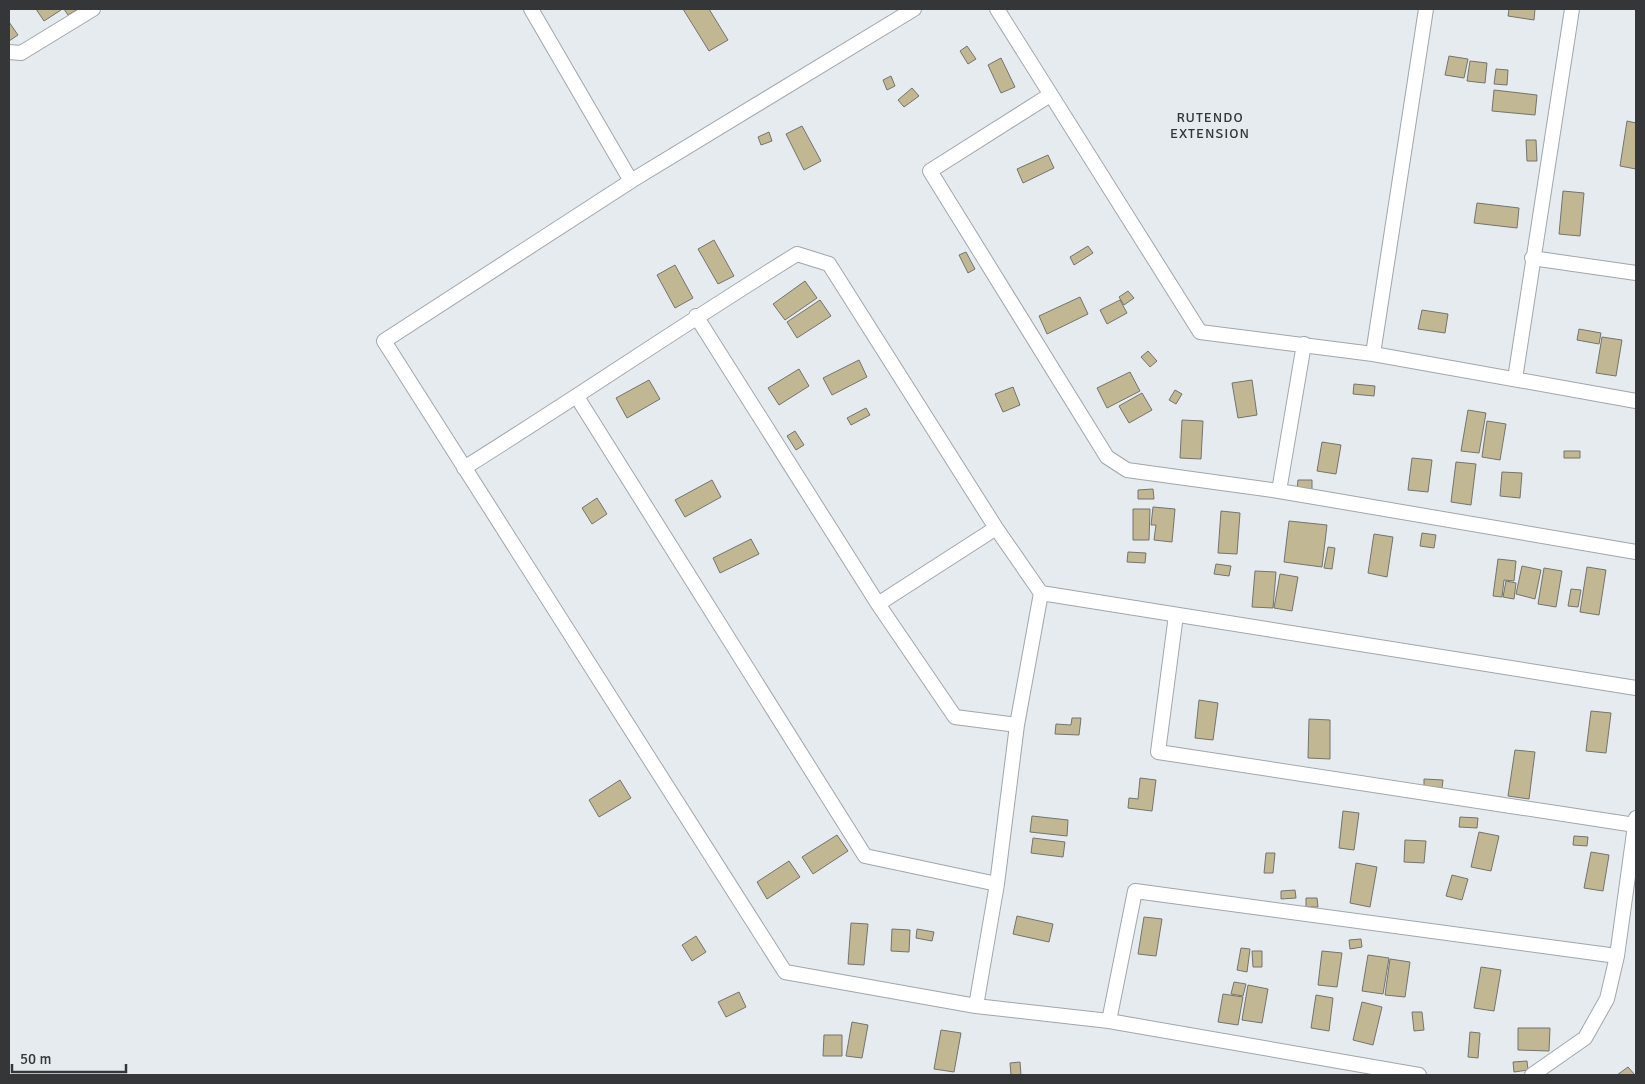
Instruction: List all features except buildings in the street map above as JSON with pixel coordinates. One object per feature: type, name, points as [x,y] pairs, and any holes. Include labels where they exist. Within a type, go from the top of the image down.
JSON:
[{"type":"street","points":[[9,52],[21,53],[94,9]]},
{"type":"street","points":[[531,9],[630,181]]},
{"type":"street","points":[[914,9],[630,181],[384,342],[785,972],[976,1006],[1109,1021],[1419,1075]]},
{"type":"street","points":[[996,9],[1200,332],[1373,354],[1636,401]]},
{"type":"street","points":[[1373,354],[1426,9]]},
{"type":"street","points":[[1515,379],[1532,258],[1572,9]]},
{"type":"street","points":[[1050,95],[930,171],[1107,457],[1127,470],[1279,491],[1636,552]]},
{"type":"street","points":[[464,468],[577,397],[696,316],[797,254],[829,264],[996,528],[1042,593],[1636,688]]},
{"type":"street","points":[[1532,258],[1636,274]]},
{"type":"street","points":[[696,316],[878,604],[956,717],[1017,725]]},
{"type":"street","points":[[1279,491],[1304,344]]},
{"type":"street","points":[[577,397],[865,856],[997,884]]},
{"type":"street","points":[[878,604],[996,528]]},
{"type":"street","points":[[976,1006],[997,884],[1017,725],[1042,593]]},
{"type":"street","points":[[1176,615],[1158,752],[1636,821],[1617,956],[1607,999],[1585,1038],[1532,1075]]},
{"type":"street","points":[[1109,1021],[1135,891],[1617,956]]},
{"type":"district","name":"RUTENDO EXTENSION","points":[[1210,126]]}]
